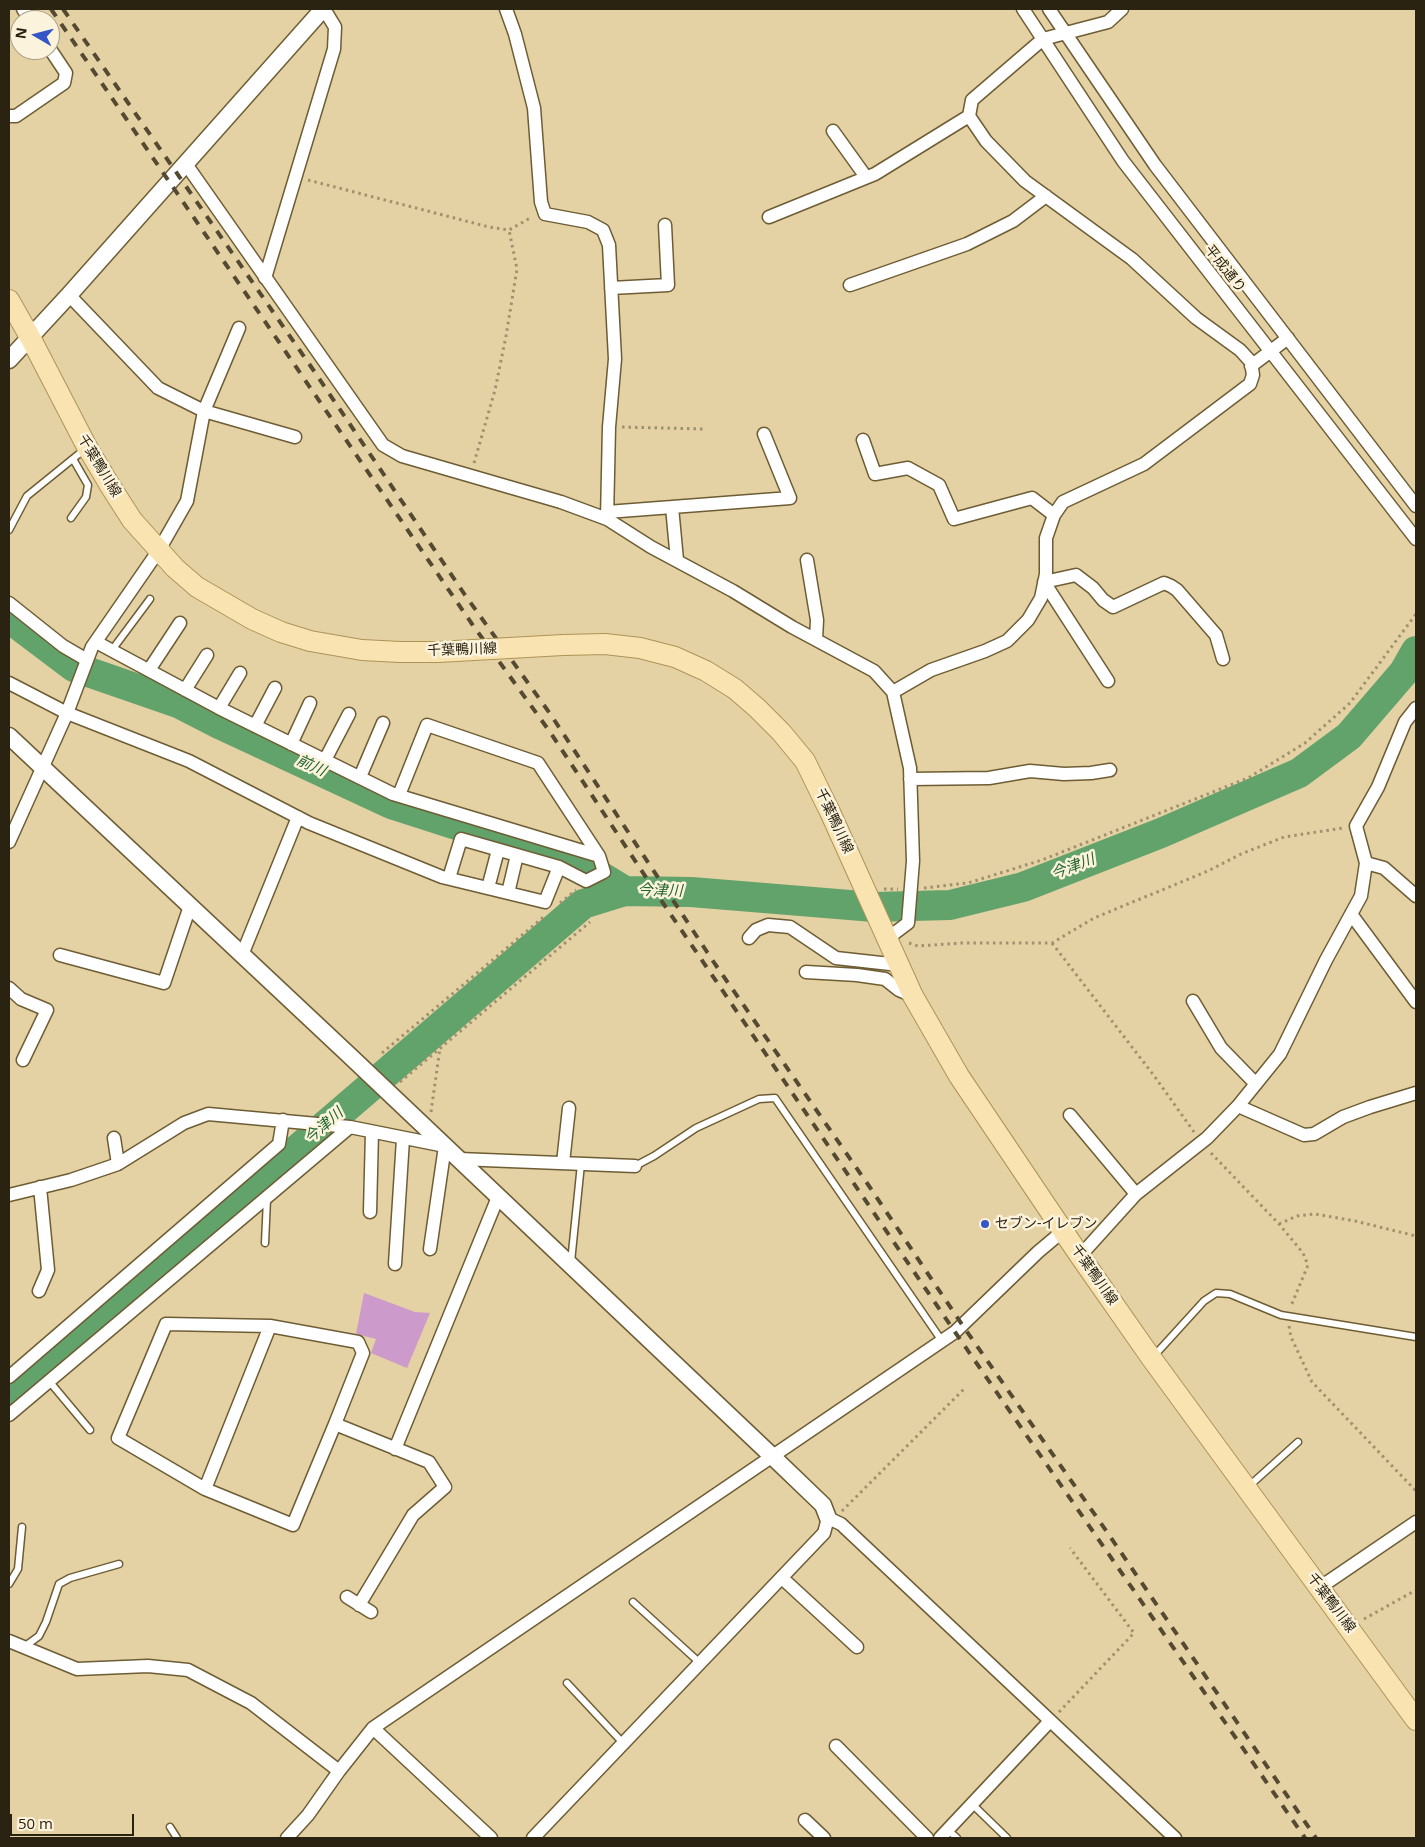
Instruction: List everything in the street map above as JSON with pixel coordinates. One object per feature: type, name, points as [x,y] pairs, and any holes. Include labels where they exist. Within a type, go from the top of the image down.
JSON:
[{"type":"main road","name":"千葉鴨川線","points":[[9,300],[30,337],[80,453],[132,520],[175,568],[197,587],[229,606],[281,632],[333,646],[362,650],[438,652],[605,644],[640,648],[675,657],[706,671],[735,689],[781,732],[805,761],[830,812],[873,888],[888,938],[899,965],[914,996],[959,1076],[1152,1359],[1416,1720]]},
{"type":"street","points":[[9,360],[69,296],[324,9],[334,27],[334,49],[265,278]]},
{"type":"street","points":[[506,9],[515,34],[534,108],[541,202],[544,210],[546,214],[555,217],[588,222],[602,230],[609,245],[615,359],[609,427],[607,516]]},
{"type":"street","name":"平成通り","points":[[1023,9],[1124,161],[1416,539]]},
{"type":"street","name":"平成通り","points":[[1049,9],[1155,165],[1416,506]]},
{"type":"street","points":[[893,692],[931,670],[1007,641],[1028,620],[1041,598],[1046,574],[1046,538],[1054,515],[1063,502],[1144,464],[1250,384],[1253,375],[1250,362],[1240,350],[1196,318],[1132,259],[1025,181],[986,141],[969,116],[972,100],[1043,39],[1108,22],[1122,9]]},
{"type":"street","points":[[9,116],[16,116],[64,83],[66,73],[57,60]]},
{"type":"street","points":[[769,217],[866,177],[969,116]]},
{"type":"street","points":[[833,131],[866,177]]},
{"type":"street","points":[[186,164],[383,445],[402,456],[607,516],[652,547],[874,671],[893,692],[910,768],[913,861],[908,923],[888,938]]},
{"type":"street","points":[[850,285],[967,244],[1013,221],[1046,196]]},
{"type":"street","points":[[612,288],[668,286],[665,225]]},
{"type":"street","points":[[69,296],[158,388],[204,411],[295,437]]},
{"type":"street","points":[[9,842],[96,642],[158,550],[187,501],[204,411],[239,328]]},
{"type":"street","points":[[1251,366],[1288,338]]},
{"type":"street","points":[[607,516],[672,507],[790,498],[764,434]]},
{"type":"street","points":[[862,440],[875,474],[908,468],[939,485],[954,519],[1032,498],[1054,515]]},
{"type":"street","points":[[672,507],[677,560]]},
{"type":"street","points":[[807,560],[817,620],[816,639]]},
{"type":"street","points":[[1044,582],[1076,575],[1094,588],[1103,600],[1114,607],[1164,583],[1177,590],[1216,635],[1224,659]]},
{"type":"street","points":[[1044,582],[1108,681]]},
{"type":"street","points":[[9,603],[64,646],[87,660]]},
{"type":"street","points":[[149,670],[180,623]]},
{"type":"street","points":[[96,642],[218,708],[360,778],[399,795],[599,856]]},
{"type":"street","points":[[185,690],[207,655]]},
{"type":"street","points":[[218,708],[240,673]]},
{"type":"street","points":[[9,684],[66,713],[189,761],[298,818],[449,878],[545,902],[559,867]]},
{"type":"street","points":[[255,726],[275,688]]},
{"type":"street","points":[[291,744],[310,703]]},
{"type":"street","points":[[325,760],[349,714]]},
{"type":"street","points":[[1080,1256],[1136,1194],[1201,1143],[1238,1106],[1280,1054],[1326,960],[1361,896],[1366,863],[1356,826],[1378,787],[1405,722],[1415,715]]},
{"type":"street","points":[[360,778],[383,723]]},
{"type":"street","points":[[399,795],[428,725],[538,763],[599,856],[604,872],[586,881],[559,867],[461,839],[449,878]]},
{"type":"street","points":[[9,736],[350,1056],[823,1505],[828,1518],[824,1533],[533,1838]]},
{"type":"street","points":[[910,779],[989,778],[1030,771],[1064,774],[1110,770]]},
{"type":"street","points":[[242,955],[298,818]]},
{"type":"street","points":[[488,888],[498,850]]},
{"type":"street","points":[[508,893],[517,855]]},
{"type":"street","points":[[1366,863],[1384,868],[1416,896]]},
{"type":"street","points":[[60,955],[164,983],[190,906]]},
{"type":"street","points":[[1351,914],[1416,1002]]},
{"type":"street","points":[[749,938],[756,930],[768,925],[790,927],[836,958],[899,965]]},
{"type":"street","points":[[806,972],[857,975],[884,979],[899,990],[914,996]]},
{"type":"street","points":[[9,988],[21,999],[48,1010],[23,1060]]},
{"type":"street","points":[[1193,1000],[1221,1048],[1256,1084]]},
{"type":"street","points":[[1238,1106],[1304,1135],[1314,1134],[1343,1117],[1416,1093]]},
{"type":"street","points":[[563,1163],[569,1108]]},
{"type":"street","points":[[9,1195],[71,1180],[118,1164],[184,1123],[208,1114],[350,1127],[445,1146]]},
{"type":"street","points":[[1070,1115],[1136,1194]]},
{"type":"street","points":[[9,1377],[279,1144],[283,1120]]},
{"type":"street","points":[[9,1415],[350,1127]]},
{"type":"street","points":[[370,1212],[372,1132]]},
{"type":"street","points":[[114,1138],[118,1164]]},
{"type":"street","points":[[395,1264],[403,1139]]},
{"type":"street","points":[[430,1250],[445,1146]]},
{"type":"street","points":[[459,1159],[635,1166]]},
{"type":"street","points":[[39,1291],[48,1270],[40,1187]]},
{"type":"street","points":[[395,1449],[498,1197]]},
{"type":"street","points":[[287,1838],[308,1815],[339,1771],[373,1728],[963,1326],[1038,1252],[1063,1231]]},
{"type":"street","points":[[166,1324],[270,1326],[358,1342],[363,1353],[293,1525],[205,1489],[118,1438],[166,1324]]},
{"type":"street","points":[[205,1489],[270,1326]]},
{"type":"street","points":[[335,1424],[429,1462],[445,1487],[413,1515],[359,1605]]},
{"type":"street","points":[[828,1518],[841,1524],[1175,1838]]},
{"type":"street","points":[[1319,1588],[1416,1522]]},
{"type":"street","points":[[782,1578],[857,1646]]},
{"type":"street","points":[[347,1597],[371,1612]]},
{"type":"street","points":[[9,1640],[23,1648],[77,1669],[148,1666],[188,1670],[251,1703],[339,1771]]},
{"type":"street","points":[[948,1835],[972,1804],[1050,1721]]},
{"type":"street","points":[[373,1728],[491,1838]]},
{"type":"street","points":[[836,1746],[927,1838]]},
{"type":"street","points":[[805,1820],[824,1838]]},
{"type":"lane","points":[[9,530],[27,496],[80,453],[88,485],[86,497],[72,518]]},
{"type":"lane","points":[[112,650],[150,599]]},
{"type":"lane","points":[[635,1166],[654,1156],[696,1128],[759,1099],[774,1098],[942,1341]]},
{"type":"lane","points":[[570,1266],[581,1164]]},
{"type":"lane","points":[[265,1243],[267,1199]]},
{"type":"lane","points":[[1152,1359],[1204,1301],[1216,1293],[1230,1294],[1281,1314],[1416,1337]]},
{"type":"lane","points":[[49,1381],[90,1430]]},
{"type":"lane","points":[[1247,1488],[1298,1442]]},
{"type":"lane","points":[[9,1584],[18,1569],[22,1527]]},
{"type":"lane","points":[[23,1648],[39,1636],[46,1622],[59,1584],[70,1578],[119,1564]]},
{"type":"lane","points":[[633,1602],[700,1663]]},
{"type":"lane","points":[[566,1683],[623,1743]]},
{"type":"lane","points":[[972,1804],[1007,1838]]},
{"type":"lane","points":[[170,1827],[177,1838]]},
{"type":"path","points":[[296,177],[489,227],[509,230],[544,210]]},
{"type":"path","points":[[470,476],[495,390],[517,269],[509,230]]},
{"type":"path","points":[[609,427],[703,429]]},
{"type":"path","points":[[873,888],[911,890],[968,883],[1042,860],[1248,778],[1305,743],[1350,703],[1416,614]]},
{"type":"path","points":[[888,938],[918,946],[962,943],[1052,943],[1094,918],[1284,837],[1356,826]]},
{"type":"path","points":[[556,907],[586,881]]},
{"type":"path","points":[[382,1053],[548,913]]},
{"type":"path","points":[[388,1092],[590,922]]},
{"type":"path","points":[[1052,943],[1155,1077],[1201,1143],[1279,1224],[1302,1253],[1308,1265],[1287,1315],[1291,1337],[1312,1382],[1416,1491]]},
{"type":"path","points":[[428,1130],[440,1048]]},
{"type":"path","points":[[1279,1224],[1297,1216],[1315,1214],[1355,1221],[1416,1236]]},
{"type":"path","points":[[828,1518],[841,1512],[964,1388]]},
{"type":"path","points":[[1050,1721],[1134,1633],[1070,1548]]},
{"type":"path","points":[[1350,1628],[1416,1590]]},
{"type":"shaded area","points":[[364,1293],[415,1312],[430,1313],[407,1368],[371,1353],[376,1339],[356,1334]]},
{"type":"waterway","name":"前川","points":[[9,618],[74,667],[178,703],[391,804],[584,866],[625,891]]},
{"type":"waterway","name":"今津川","points":[[9,1397],[583,904],[625,891],[691,892],[874,907],[950,905],[1023,887],[1161,833],[1299,773],[1349,736],[1404,672],[1416,651]]},
{"type":"railway","points":[[51,9],[472,624],[550,732],[667,909],[955,1332],[1305,1838]]},
{"type":"railway","points":[[63,9],[314,371],[465,595],[551,715],[715,964],[1316,1838]]},
{"type":"place","name":"セブン-イレブン","points":[[985,1224]]}]
